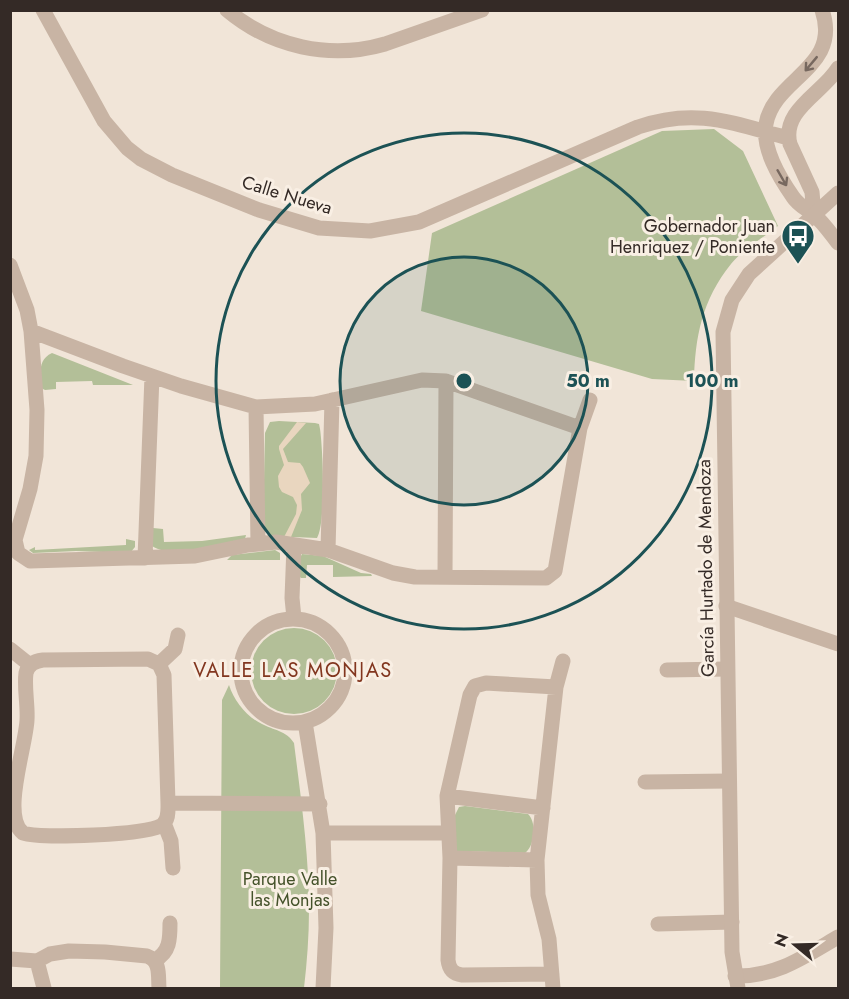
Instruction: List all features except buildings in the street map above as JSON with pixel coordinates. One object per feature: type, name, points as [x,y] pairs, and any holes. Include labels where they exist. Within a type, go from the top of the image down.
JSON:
[{"type":"street","name":"Calle Nueva","points":[[43,10],[104,121],[134,154],[156,168],[259,210],[319,228],[337,231],[370,231],[419,222],[638,127],[663,120],[705,117],[788,138]]},
{"type":"street","points":[[227,10],[244,24],[274,38],[303,48],[338,52],[369,49],[482,10]]},
{"type":"street","points":[[822,10],[826,28],[820,54],[774,105],[766,123],[765,132],[770,154],[793,196],[814,215],[838,243]]},
{"type":"street","points":[[814,215],[812,192],[788,138],[796,113],[830,81],[838,68]]},
{"type":"street","name":"García Hurtado de Mendoza","points":[[736,982],[732,922],[729,781],[723,332],[732,300],[742,282],[756,266],[838,193]]},
{"type":"street","points":[[10,265],[27,310],[31,331],[37,439],[30,489],[15,540],[18,553],[30,561],[195,556],[276,542],[328,550],[393,573],[415,576],[541,578],[555,571],[580,428],[590,400]]},
{"type":"street","points":[[31,331],[153,376],[256,407],[296,406],[422,380],[446,381],[580,428]]},
{"type":"street","points":[[145,558],[153,376]]},
{"type":"street","points":[[445,577],[446,381]]},
{"type":"street","points":[[328,550],[332,400]]},
{"type":"street","points":[[256,407],[258,544]]},
{"type":"street","points":[[294,546],[292,598],[294,618]]},
{"type":"street","points":[[726,606],[838,644]]},
{"type":"street","points":[[294,618],[306,620],[327,630],[335,639],[344,660],[345,671],[340,694],[326,712],[305,722],[285,723],[265,715],[250,701],[245,692],[241,671],[245,651],[257,633],[274,622],[294,618]]},
{"type":"street","points":[[159,664],[175,649],[178,634]]},
{"type":"street","points":[[10,649],[30,665]]},
{"type":"street","points":[[136,659],[148,659],[159,664],[164,675],[168,804],[167,819],[164,823],[155,829],[94,835],[27,835],[15,832],[16,783],[27,722],[26,673],[30,665],[43,660],[136,659]]},
{"type":"street","points":[[556,687],[486,683],[475,686],[470,695],[447,796],[450,858],[448,960],[452,971],[462,975],[552,981],[549,939],[538,896],[537,860],[556,687],[563,662]]},
{"type":"street","points":[[667,670],[727,669]]},
{"type":"street","points":[[305,722],[323,832],[326,928],[323,988]]},
{"type":"street","points":[[645,782],[729,781]]},
{"type":"street","points":[[447,796],[543,808]]},
{"type":"street","points":[[168,804],[320,804]]},
{"type":"street","points":[[164,823],[171,841],[172,868]]},
{"type":"street","points":[[323,832],[449,833]]},
{"type":"street","points":[[450,858],[537,860]]},
{"type":"street","points":[[658,924],[732,922]]},
{"type":"street","points":[[155,960],[165,953],[168,947],[170,923]]},
{"type":"street","points":[[736,982],[750,976],[775,971],[838,937]]},
{"type":"street","points":[[10,959],[37,961],[50,954],[69,951],[147,956],[155,960],[158,968],[159,988]]},
{"type":"street","points":[[37,961],[44,988]]},
{"type":"green space","points":[[714,129],[743,151],[778,226],[731,264],[713,291],[698,334],[694,381],[652,379],[421,311],[432,233],[662,131]]},
{"type":"green space","points":[[52,353],[133,385],[93,385],[92,381],[56,382],[56,389],[45,390],[41,388],[41,368],[44,359]]},
{"type":"green space","points":[[270,422],[319,424],[323,485],[322,517],[317,538],[270,536],[263,526],[265,433]]},
{"type":"green space","points":[[153,528],[163,529],[164,542],[202,541],[246,535],[245,539],[211,547],[173,552],[152,546]]},
{"type":"green space","points":[[126,539],[135,541],[135,547],[130,553],[76,551],[33,553],[29,550],[35,547],[35,550],[126,545]]},
{"type":"green space","points":[[275,550],[280,553],[280,560],[227,560],[232,555]]},
{"type":"green space","points":[[302,554],[323,556],[372,576],[333,577],[333,565],[307,565],[306,578],[301,578],[299,576]]},
{"type":"green space","points":[[286,628],[302,628],[325,640],[334,654],[337,671],[334,688],[325,702],[302,714],[286,714],[270,707],[258,695],[251,679],[251,663],[258,647],[270,635]]},
{"type":"green space","name":"Parque Valle las Monjas","points":[[229,685],[234,697],[246,713],[256,721],[284,733],[294,743],[309,889],[304,988],[220,988],[222,700]]},
{"type":"green space","points":[[459,807],[528,814],[534,828],[531,845],[525,853],[456,851],[454,817]]},
{"type":"shaded area","points":[[297,422],[306,423],[283,449],[288,462],[300,463],[310,483],[301,494],[302,510],[291,537],[284,537],[296,514],[297,505],[293,497],[282,492],[279,487],[278,476],[284,465],[279,446]]},
{"type":"place","name":"Gobernador Juan Henriquez / Poniente","points":[[798,265]]},
{"type":"district","name":"VALLE LAS MONJAS","points":[[293,670]]}]
